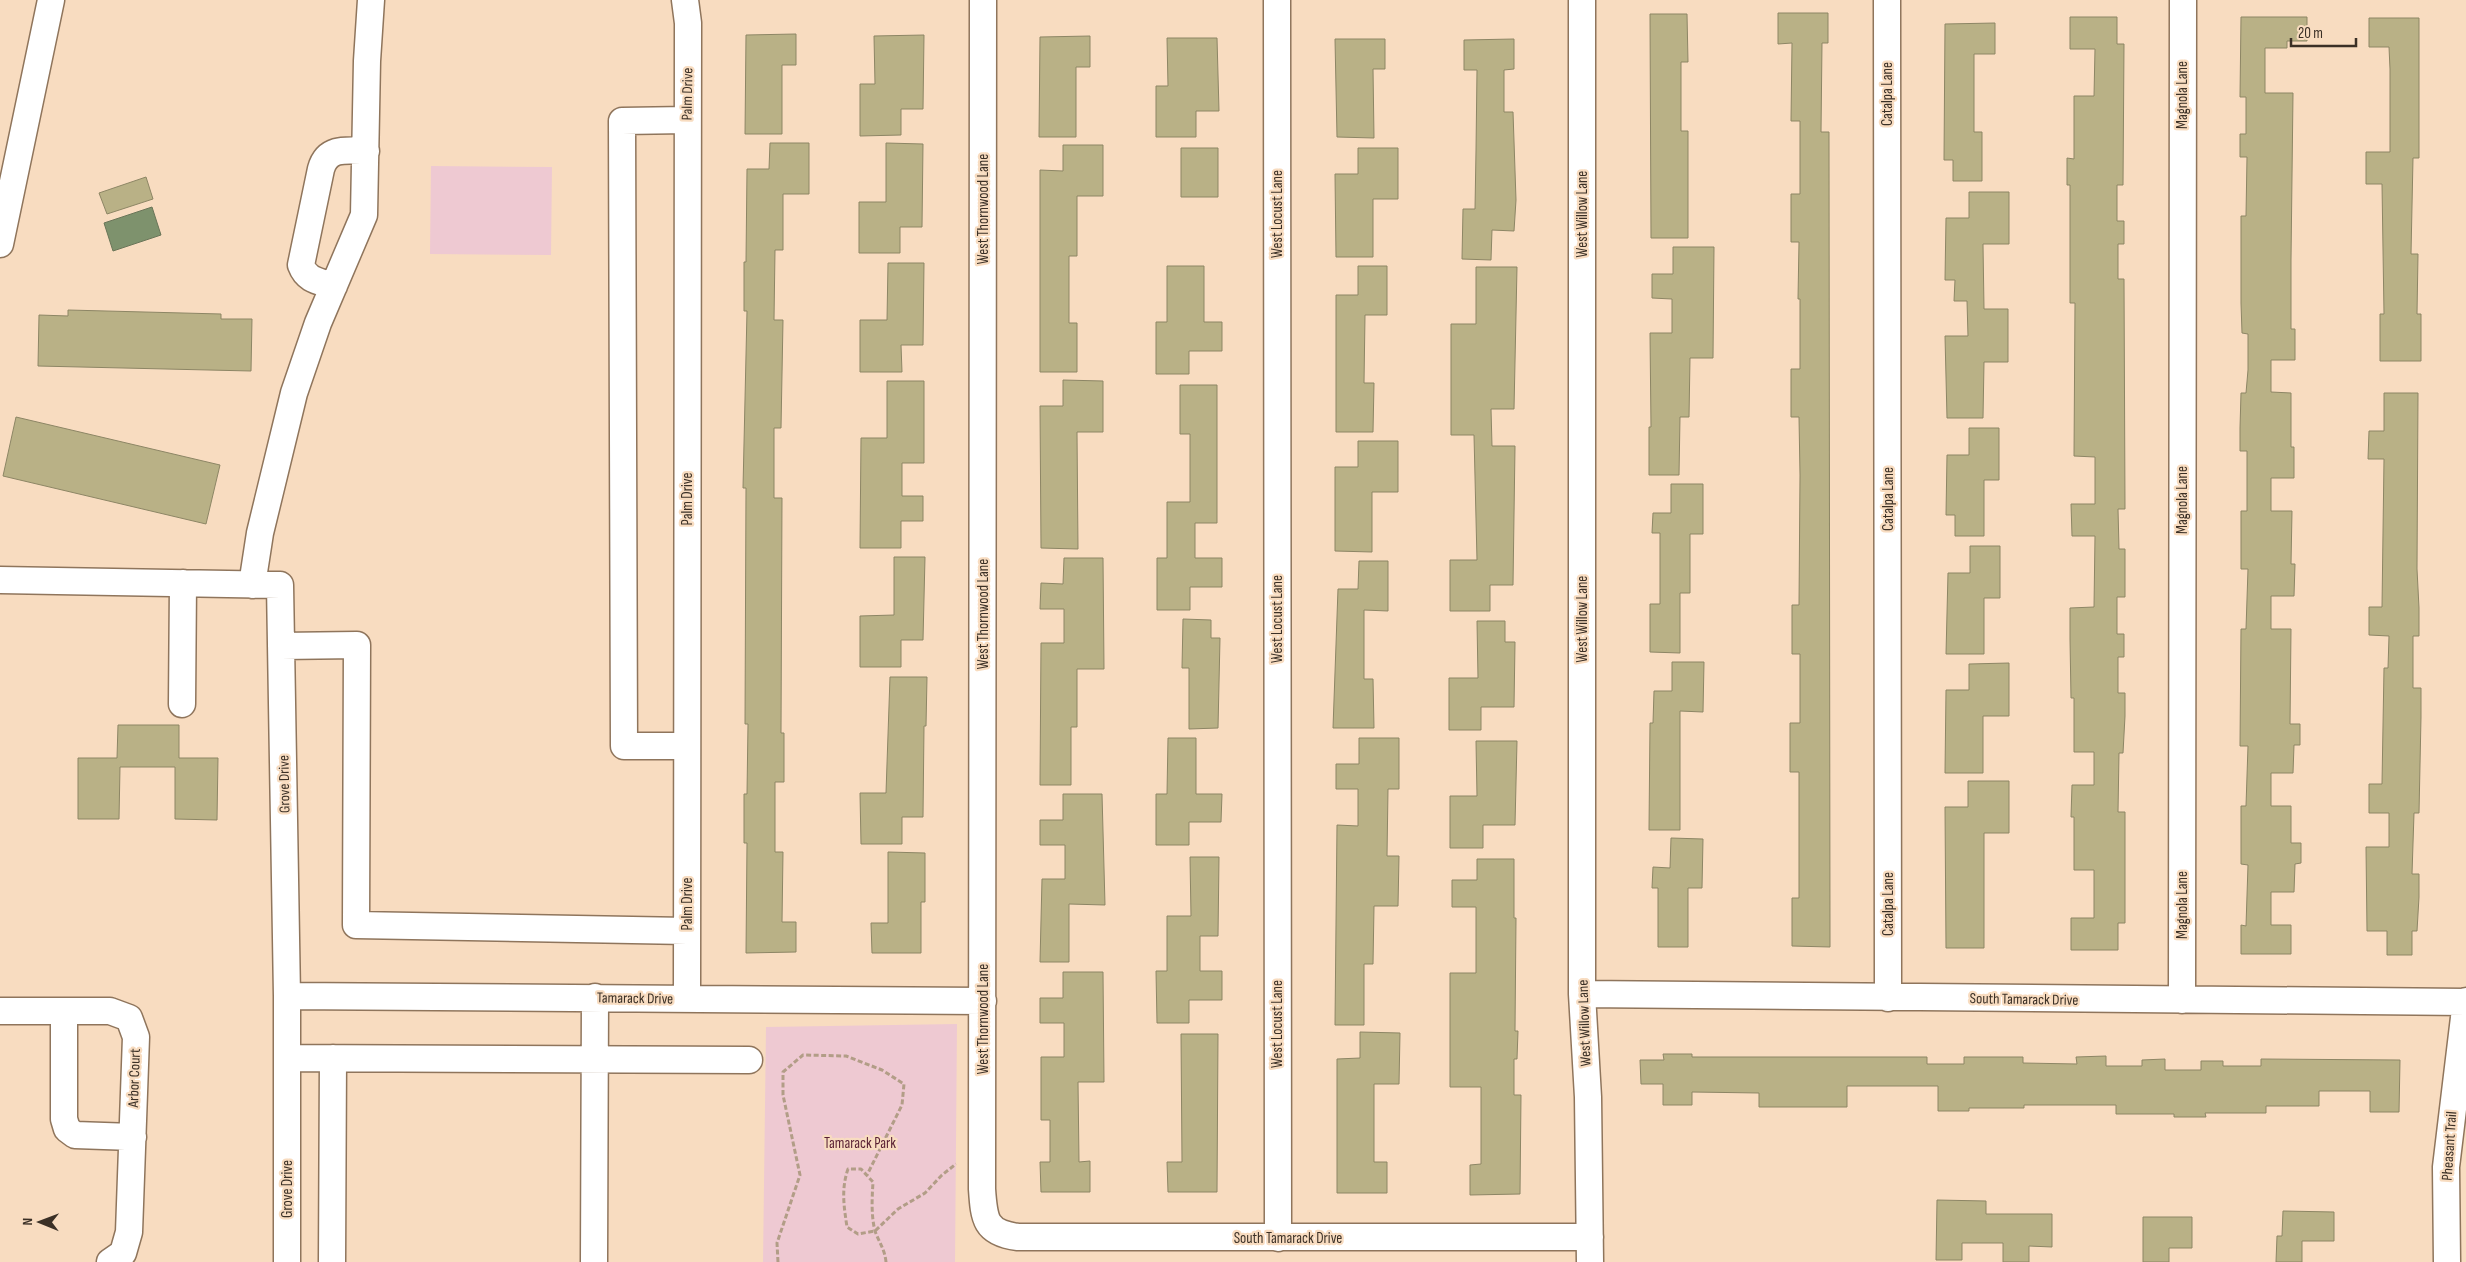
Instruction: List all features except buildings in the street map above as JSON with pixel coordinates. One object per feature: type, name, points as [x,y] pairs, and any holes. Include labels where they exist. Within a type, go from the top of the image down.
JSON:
[{"type":"street","points":[[0,244],[51,0]]},
{"type":"street","points":[[252,585],[260,533],[294,393],[318,323],[364,215],[366,61],[371,0]]},
{"type":"street","name":"Palm Drive","points":[[686,0],[688,23],[687,998]]},
{"type":"street","name":"West Thornwood Lane","points":[[983,0],[982,1189],[985,1217],[989,1226]]},
{"type":"street","name":"West Locust Lane","points":[[1277,0],[1278,1238]]},
{"type":"street","name":"West Willow Lane","points":[[1582,0],[1582,994],[1588,1097],[1590,1250]]},
{"type":"street","name":"Catalpa Lane","points":[[1887,0],[1888,998]]},
{"type":"street","name":"Magnola Lane","points":[[2182,0],[2182,1000]]},
{"type":"street","points":[[687,120],[622,122],[624,746],[687,746]]},
{"type":"street","points":[[334,286],[310,279],[304,274],[301,265],[321,169],[324,160],[337,150],[366,151]]},
{"type":"street","name":"Grove Drive","points":[[0,580],[280,585],[287,996],[287,1262]]},
{"type":"street","points":[[182,704],[183,584]]},
{"type":"street","points":[[281,646],[357,644],[356,925],[687,931]]},
{"type":"street","name":"South Tamarack Drive","points":[[1582,994],[2466,1002]]},
{"type":"street","name":"Tamarack Drive","points":[[287,996],[983,1001]]},
{"type":"street","points":[[594,1262],[595,998]]},
{"type":"street","name":"Pheasant Trail","points":[[2446,1262],[2446,1167],[2466,1002]]},
{"type":"street","name":"Arbor Court","points":[[0,1011],[110,1012],[129,1018],[136,1037],[130,1232],[123,1253],[110,1262]]},
{"type":"street","points":[[64,1011],[64,1119],[68,1129],[75,1135],[133,1137]]},
{"type":"street","points":[[287,1058],[749,1060]]},
{"type":"street","points":[[332,1262],[333,1058]]},
{"type":"street","name":"South Tamarack Drive","points":[[989,1226],[1006,1236],[1018,1237],[1278,1238],[1590,1250]]},
{"type":"path","points":[[778,1262],[776,1243],[800,1175],[783,1095],[783,1072],[804,1055],[846,1056],[882,1070],[904,1084],[902,1105],[867,1175]]},
{"type":"path","points":[[886,1262],[885,1252],[875,1231],[872,1205],[873,1182],[861,1169],[848,1169],[844,1182],[844,1203],[848,1228],[858,1234],[875,1231],[898,1209],[925,1193],[956,1164]]},
{"type":"green space","points":[[431,166],[552,167],[551,255],[430,254]]},
{"type":"green space","name":"Tamarack Park","points":[[957,1024],[955,1262],[763,1262],[766,1027]]},
{"type":"shaded area","points":[[152,207],[161,235],[113,251],[104,223]]}]
